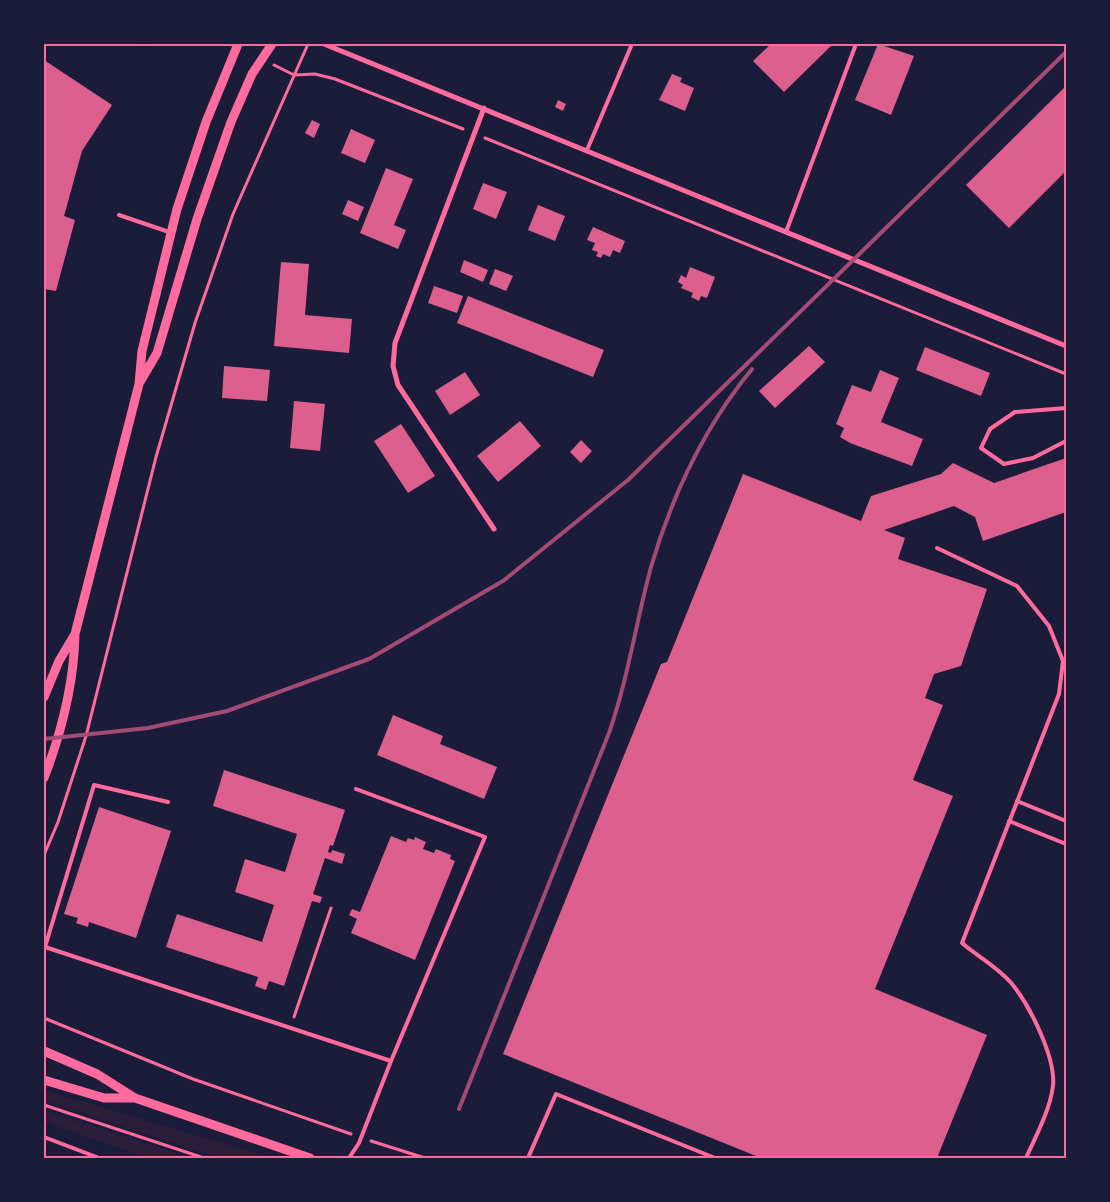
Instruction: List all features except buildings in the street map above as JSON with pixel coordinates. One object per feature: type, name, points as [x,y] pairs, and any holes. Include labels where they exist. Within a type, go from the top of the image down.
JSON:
[{"type":"street","points":[[44,778],[59,738],[74,667],[75,634],[139,384],[142,351],[172,233],[206,122],[238,44]]},
{"type":"street","points":[[139,384],[157,353],[197,219],[231,122],[252,74],[272,44]]},
{"type":"street","points":[[324,44],[1066,346]]},
{"type":"street","points":[[484,108],[395,343],[393,366],[398,385],[494,529]]},
{"type":"street","points":[[44,697],[59,661],[75,634]]},
{"type":"street","points":[[44,1051],[97,1074],[135,1098],[310,1158]]},
{"type":"street","points":[[44,1080],[104,1098],[135,1098]]},
{"type":"lane","points":[[587,150],[632,44]]},
{"type":"lane","points":[[786,232],[856,44]]},
{"type":"lane","points":[[119,215],[172,233]]},
{"type":"lane","points":[[1066,408],[1015,412],[990,429],[981,448],[1004,464],[1033,458],[1066,441]]},
{"type":"lane","points":[[937,548],[1017,586],[1049,626],[1063,661],[1058,694],[962,943],[1012,984],[1039,1029],[1052,1064],[1053,1086],[1047,1108],[1026,1158]]},
{"type":"lane","points":[[168,802],[94,785],[45,947],[391,1061]]},
{"type":"lane","points":[[349,1158],[361,1137],[485,837],[356,788]]},
{"type":"lane","points":[[1017,801],[1066,821]]},
{"type":"lane","points":[[1009,822],[1066,844]]},
{"type":"lane","points":[[528,1158],[556,1094],[715,1158]]},
{"type":"lane","points":[[44,1137],[99,1158]]},
{"type":"path","points":[[44,855],[86,736],[152,476],[195,323],[233,214],[308,44]]},
{"type":"path","points":[[271,64],[294,74],[315,74],[335,79],[467,131]]},
{"type":"path","points":[[484,137],[1066,374]]},
{"type":"path","points":[[291,1027],[331,908]]},
{"type":"path","points":[[44,1018],[185,1076],[425,1158]]},
{"type":"path","points":[[44,1105],[204,1158]]},
{"type":"shaded area","points":[[44,1090],[273,1158],[218,1158],[44,1101]]},
{"type":"shaded area","points":[[44,1110],[192,1158],[148,1158],[44,1122]]},
{"type":"waterway","points":[[140,44],[148,44]]},
{"type":"railway","points":[[44,739],[148,728],[227,711],[369,659],[503,581],[628,480],[1066,52]]},
{"type":"railway","points":[[459,1109],[609,733],[627,671],[651,567],[669,514],[705,438],[719,414],[752,369]]}]
